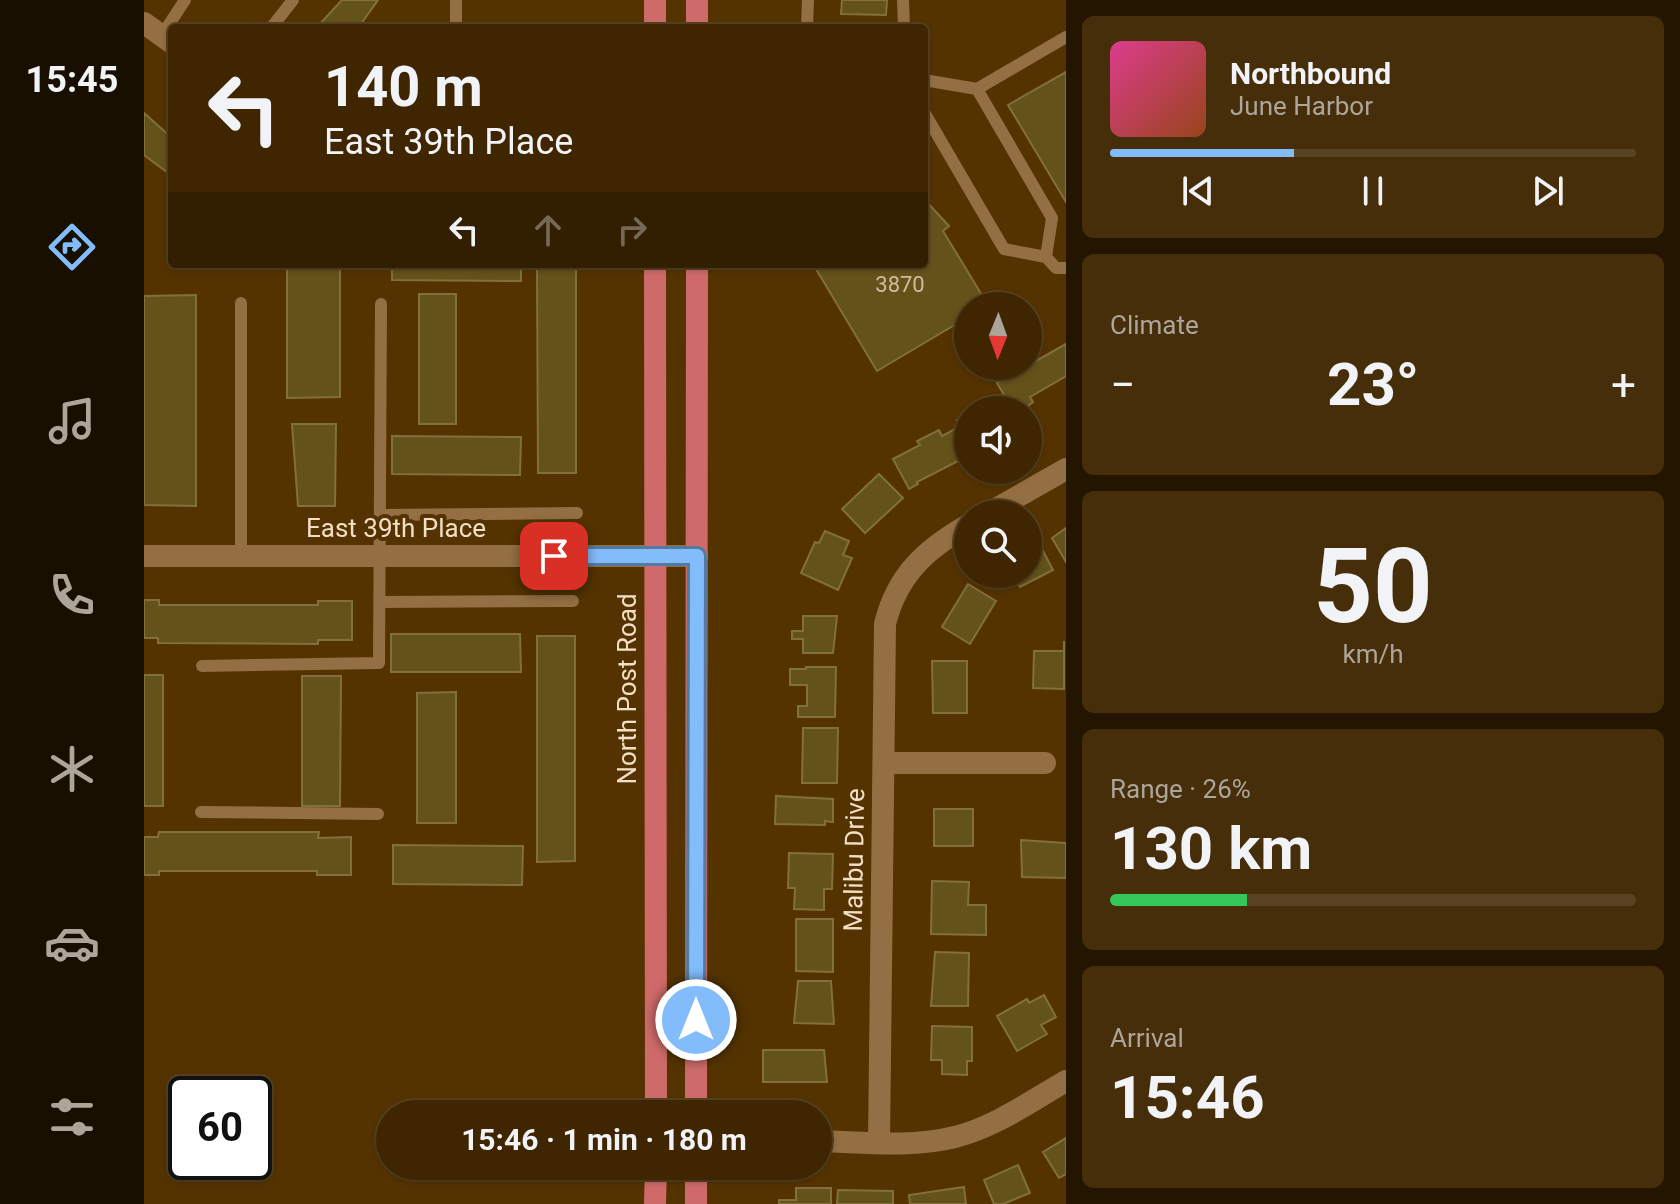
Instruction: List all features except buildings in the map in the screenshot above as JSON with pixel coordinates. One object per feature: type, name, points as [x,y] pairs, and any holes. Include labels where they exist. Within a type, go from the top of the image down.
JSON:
[{"type":"main road","points":[[655,0],[655,24]]},
{"type":"main road","points":[[697,0],[697,24]]},
{"type":"main road","name":"North Post Road","points":[[655,268],[656,1100]]},
{"type":"main road","points":[[696,1100],[697,268]]},
{"type":"main road","points":[[655,1204],[656,1180]]},
{"type":"main road","points":[[696,1180],[696,1204]]},
{"type":"street","points":[[1012,500],[1066,469]]},
{"type":"street","name":"Malibu Drive","points":[[879,1142],[884,637],[890,606],[901,582],[927,550],[954,534]]},
{"type":"street","name":"East 39th Place","points":[[144,556],[697,556]]},
{"type":"street","points":[[884,763],[1045,763]]},
{"type":"street","points":[[832,1141],[916,1143],[973,1132],[1066,1081]]},
{"type":"lane","points":[[159,33],[185,0]]},
{"type":"lane","points":[[274,24],[293,0]]},
{"type":"lane","points":[[456,0],[456,24]]},
{"type":"lane","points":[[807,24],[808,0]]},
{"type":"lane","points":[[903,0],[904,24]]},
{"type":"lane","points":[[928,81],[977,89],[1066,37]]},
{"type":"lane","points":[[977,89],[1052,218],[1046,257]]},
{"type":"lane","points":[[928,119],[1004,249],[1046,257],[1056,268],[1066,268]]},
{"type":"lane","points":[[241,303],[241,556]]},
{"type":"lane","points":[[202,666],[379,663],[381,304]]},
{"type":"lane","points":[[380,515],[577,513]]},
{"type":"lane","points":[[380,602],[573,601]]},
{"type":"lane","points":[[201,812],[378,814]]},
{"type":"route","points":[[554,556],[697,556],[696,1020]]}]
